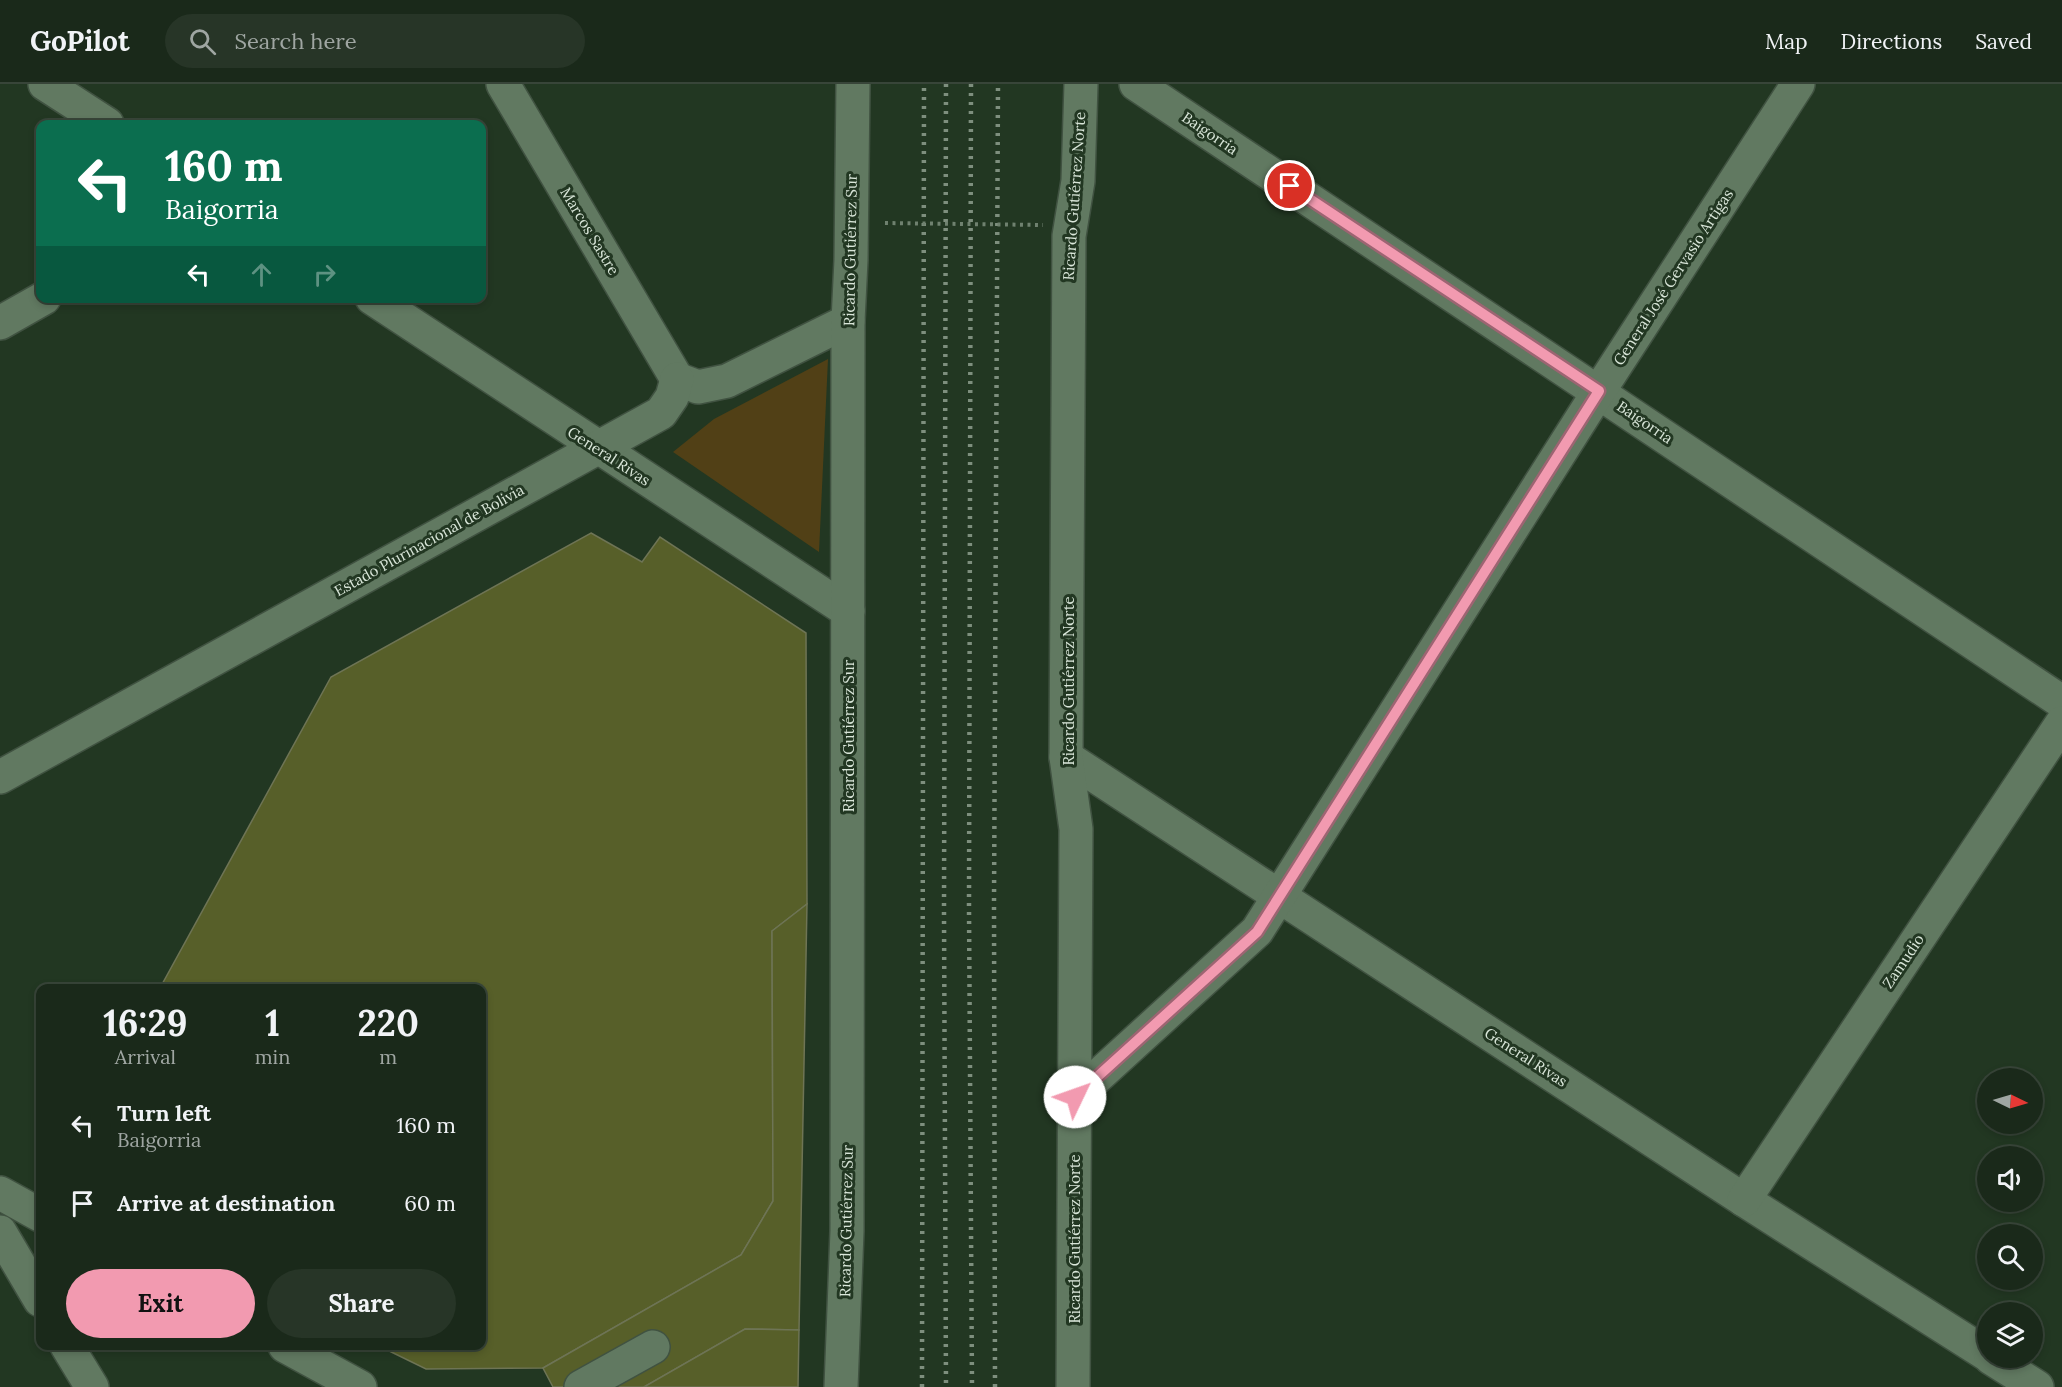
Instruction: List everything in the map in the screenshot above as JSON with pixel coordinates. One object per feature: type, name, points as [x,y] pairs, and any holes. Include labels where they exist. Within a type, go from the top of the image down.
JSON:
[{"type":"street","points":[[45,84],[101,120]]},
{"type":"street","name":"Marcos Sastre","points":[[503,84],[676,379]]},
{"type":"street","name":"Ricardo Gutiérrez Sur","points":[[841,1387],[847,1231],[848,321],[851,260],[852,84]]},
{"type":"street","name":"Ricardo Gutiérrez Norte","points":[[1073,1387],[1076,829],[1066,757],[1069,236],[1078,181],[1081,84]]},
{"type":"street","name":"Baigorria","points":[[1136,84],[2062,702]]},
{"type":"street","name":"General José Gervasio Artigas","points":[[1075,1097],[1257,932],[1599,391],[1798,84]]},
{"type":"street","points":[[0,322],[36,302]]},
{"type":"street","name":"General Rivas","points":[[380,303],[597,448],[848,610]]},
{"type":"street","points":[[676,379],[698,387],[727,381],[848,321]]},
{"type":"street","name":"Estado Plurinacional de Bolivia","points":[[0,777],[661,413],[672,397],[676,379]]},
{"type":"street","name":"Zamudio","points":[[1744,1200],[2062,723]]},
{"type":"street","name":"General Rivas","points":[[1066,757],[1744,1200],[1977,1348]]},
{"type":"street","points":[[0,1193],[36,1213]]},
{"type":"street","points":[[0,1232],[36,1293]]},
{"type":"street","points":[[581,1387],[653,1347]]},
{"type":"street","points":[[69,1350],[92,1387]]},
{"type":"street","points":[[292,1350],[360,1387]]},
{"type":"street","name":"General Rivas","points":[[2008,1368],[2037,1387]]},
{"type":"path","points":[[885,223],[1043,225]]},
{"type":"shaded area","points":[[828,359],[819,552],[673,452],[714,419]]},
{"type":"building","points":[[591,533],[642,562],[660,537],[806,633],[807,904],[772,931],[773,1201],[741,1255],[543,1368],[426,1369],[387,1350],[486,1350],[486,984],[162,984],[331,677]]},
{"type":"building","points":[[807,904],[799,1330],[745,1329],[644,1387],[553,1387],[543,1368],[741,1255],[773,1201],[772,931]]},
{"type":"building","points":[[745,1329],[799,1330],[798,1387],[644,1387]]},
{"type":"railway","points":[[922,1387],[924,84]]},
{"type":"railway","points":[[946,84],[944,912],[946,1387]]},
{"type":"railway","points":[[971,84],[969,907],[972,1387]]},
{"type":"railway","points":[[995,1387],[994,904],[998,84]]},
{"type":"route","points":[[1075,1097],[1257,932],[1599,391],[1290,186]]}]
